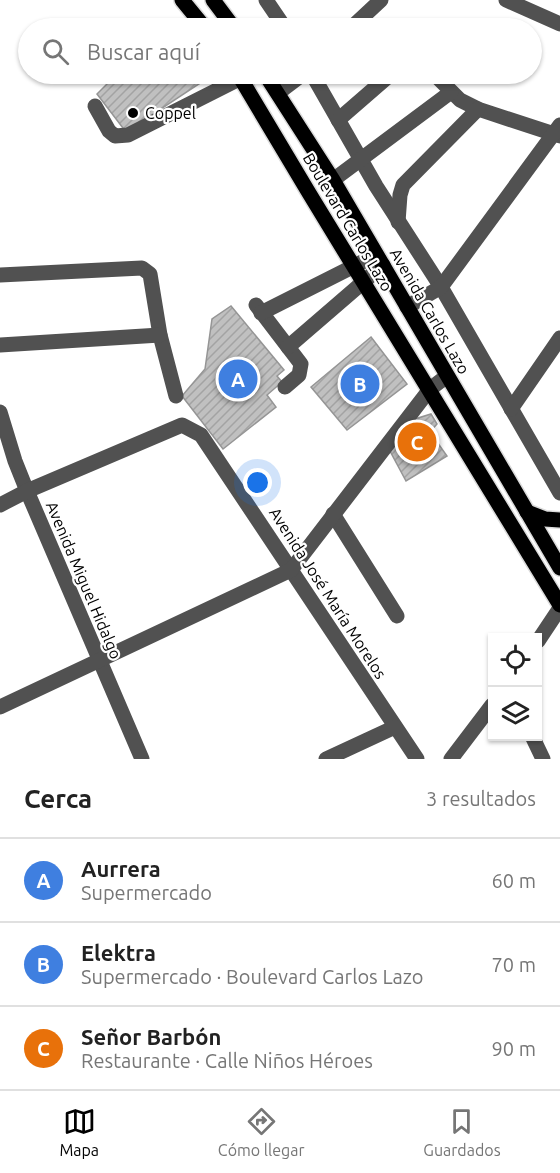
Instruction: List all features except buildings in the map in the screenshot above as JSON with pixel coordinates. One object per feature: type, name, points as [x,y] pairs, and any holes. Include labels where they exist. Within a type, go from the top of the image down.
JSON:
[{"type":"main road","points":[[182,0],[197,18]]},
{"type":"main road","points":[[213,0],[226,18]]},
{"type":"main road","name":"Boulevard Carlos Lazo","points":[[245,84],[430,389]]},
{"type":"main road","name":"Avenida Carlos Lazo","points":[[272,84],[333,180],[379,260],[411,305],[447,376],[527,512],[555,570]]},
{"type":"main road","points":[[430,389],[532,561],[555,570],[560,607]]},
{"type":"main road","points":[[527,512],[545,519],[560,520]]},
{"type":"street","points":[[266,0],[278,18]]},
{"type":"street","points":[[362,18],[381,0]]},
{"type":"street","points":[[506,0],[559,22]]},
{"type":"street","points":[[95,106],[109,131],[115,136],[128,135],[225,84]]},
{"type":"street","points":[[278,93],[290,84]]},
{"type":"street","points":[[318,84],[360,159],[560,493]]},
{"type":"street","points":[[338,120],[379,84]]},
{"type":"street","points":[[411,305],[439,289],[558,132],[464,101],[445,84]]},
{"type":"street","points":[[333,180],[360,159],[464,101]]},
{"type":"street","points":[[398,222],[399,195],[403,185],[464,101]]},
{"type":"street","points":[[285,387],[299,375],[301,364],[258,309],[354,266],[379,260]]},
{"type":"street","points":[[288,347],[364,283],[379,260]]},
{"type":"street","points":[[0,275],[142,268],[150,274],[160,335],[176,396]]},
{"type":"street","points":[[0,345],[160,335]]},
{"type":"street","points":[[511,409],[560,338]]},
{"type":"street","points":[[0,707],[291,570],[430,389],[447,376]]},
{"type":"street","name":"Avenida Miguel Hidalgo","points":[[0,412],[15,462],[142,759]]},
{"type":"street","name":"Avenida José María Morelos","points":[[27,491],[182,425],[205,439],[417,759]]},
{"type":"street","points":[[0,505],[27,491]]},
{"type":"street","points":[[333,514],[397,616]]},
{"type":"street","points":[[542,634],[560,607]]},
{"type":"street","points":[[451,759],[488,710]]},
{"type":"street","points":[[326,759],[395,727]]},
{"type":"street","points":[[534,741],[543,759]]},
{"type":"place","name":"Coppel","points":[[133,113]]},
{"type":"place","name":"Aurrera","points":[[238,379]]},
{"type":"place","name":"Elektra","points":[[360,384]]},
{"type":"place","name":"Señor Barbón","points":[[417,442]]}]
